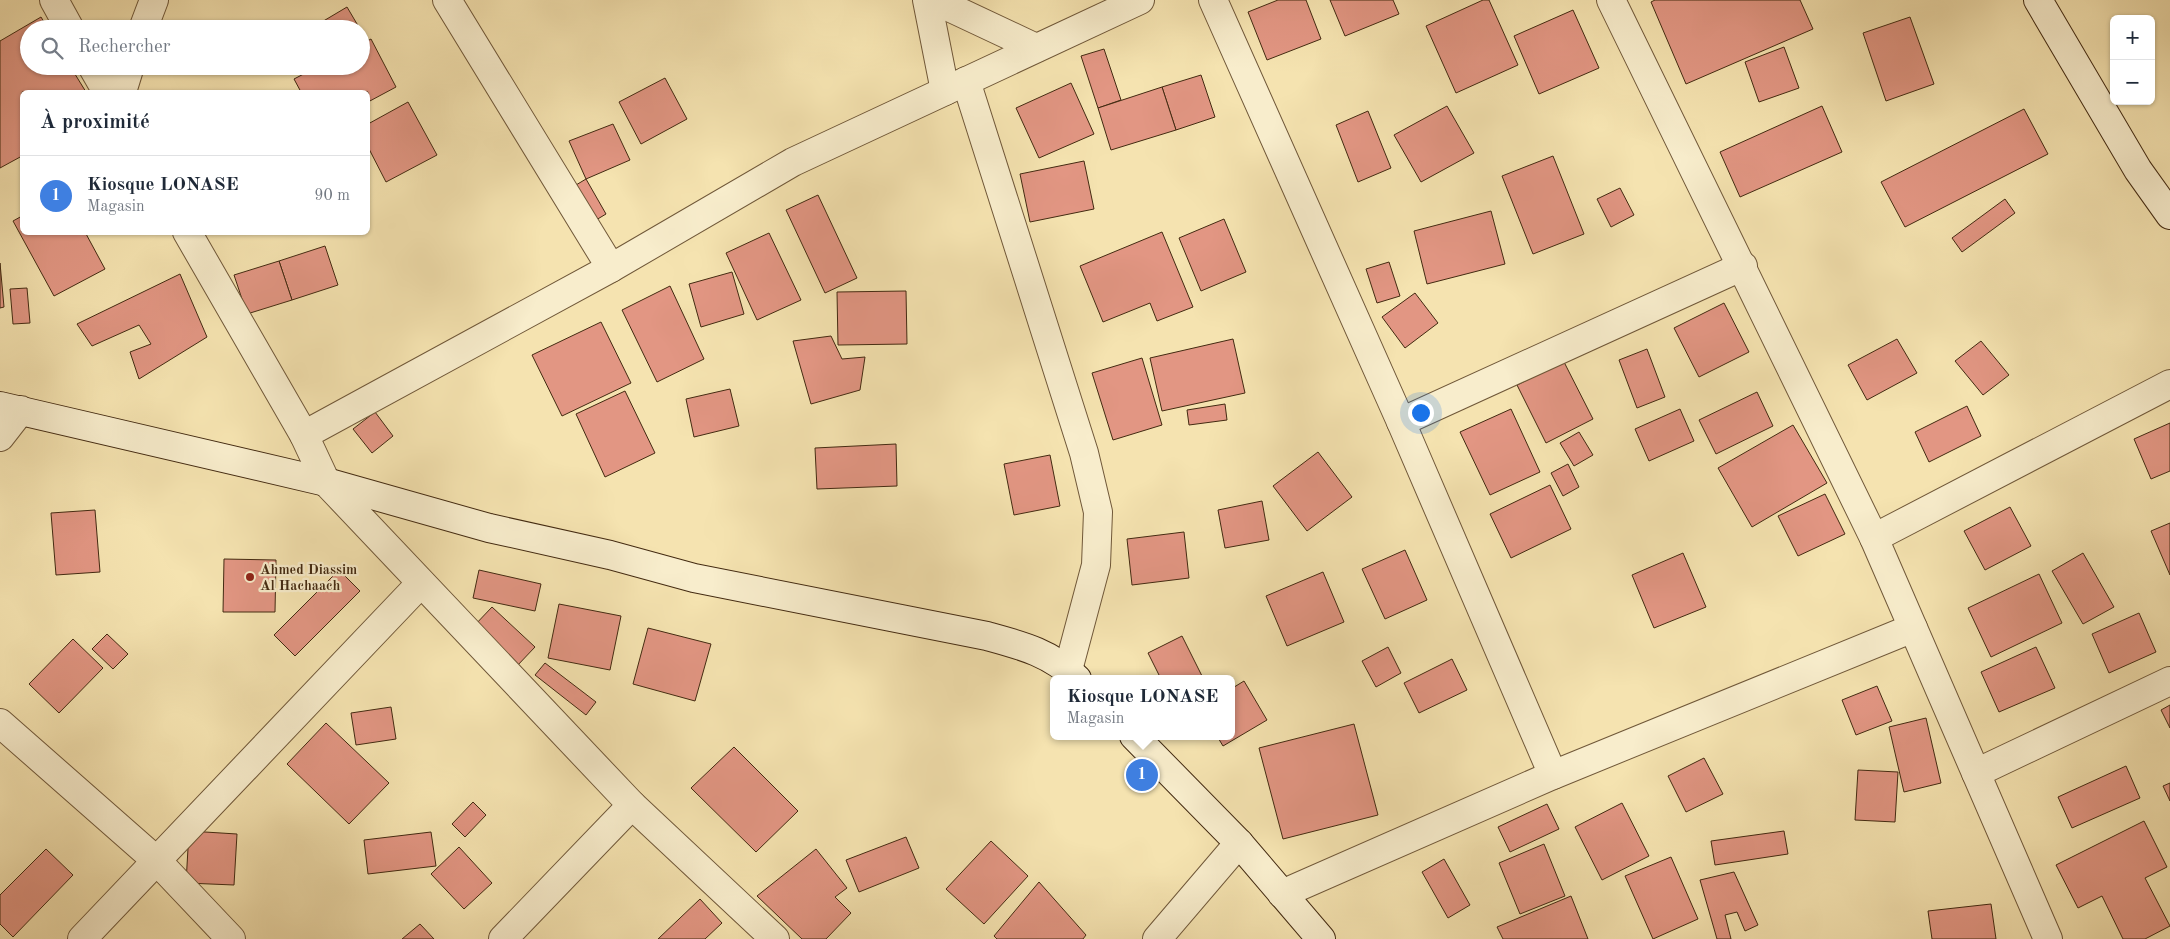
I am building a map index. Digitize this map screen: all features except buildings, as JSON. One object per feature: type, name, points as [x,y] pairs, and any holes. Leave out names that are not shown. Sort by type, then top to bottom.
[{"type":"street","points":[[54,0],[65,20]]},
{"type":"street","points":[[146,20],[154,0]]},
{"type":"street","points":[[447,0],[611,268]]},
{"type":"street","points":[[0,437],[10,408],[326,482],[489,528],[610,555],[694,578],[987,636],[1032,648],[1072,674],[1096,565],[1098,512],[1084,453],[927,0]]},
{"type":"street","points":[[934,0],[1036,48]]},
{"type":"street","points":[[304,435],[611,268],[793,162],[1140,0]]},
{"type":"street","points":[[1213,0],[1401,422],[1553,775]]},
{"type":"street","points":[[1611,0],[1743,266],[1874,538],[2048,939]]},
{"type":"street","points":[[2038,0],[2138,170],[2170,215]]},
{"type":"street","points":[[97,75],[106,90]]},
{"type":"street","points":[[123,90],[127,75]]},
{"type":"street","points":[[189,235],[304,435],[326,482],[632,805],[775,939]]},
{"type":"street","points":[[1401,422],[1743,266]]},
{"type":"street","points":[[1874,538],[2170,384]]},
{"type":"street","points":[[82,939],[158,862],[421,583]]},
{"type":"street","points":[[1282,894],[1553,775],[1913,628]]},
{"type":"street","points":[[1976,773],[2170,681]]},
{"type":"street","points":[[0,723],[158,862],[231,939]]},
{"type":"street","points":[[1138,740],[1239,843],[1321,939]]},
{"type":"street","points":[[503,939],[632,805]]},
{"type":"street","points":[[1157,939],[1239,843]]},
{"type":"place","name":"Ahmed Diassim Al Hachaach","points":[[250,577]]},
{"type":"place","name":"Kiosque LONASE","points":[[1142,775]]}]
